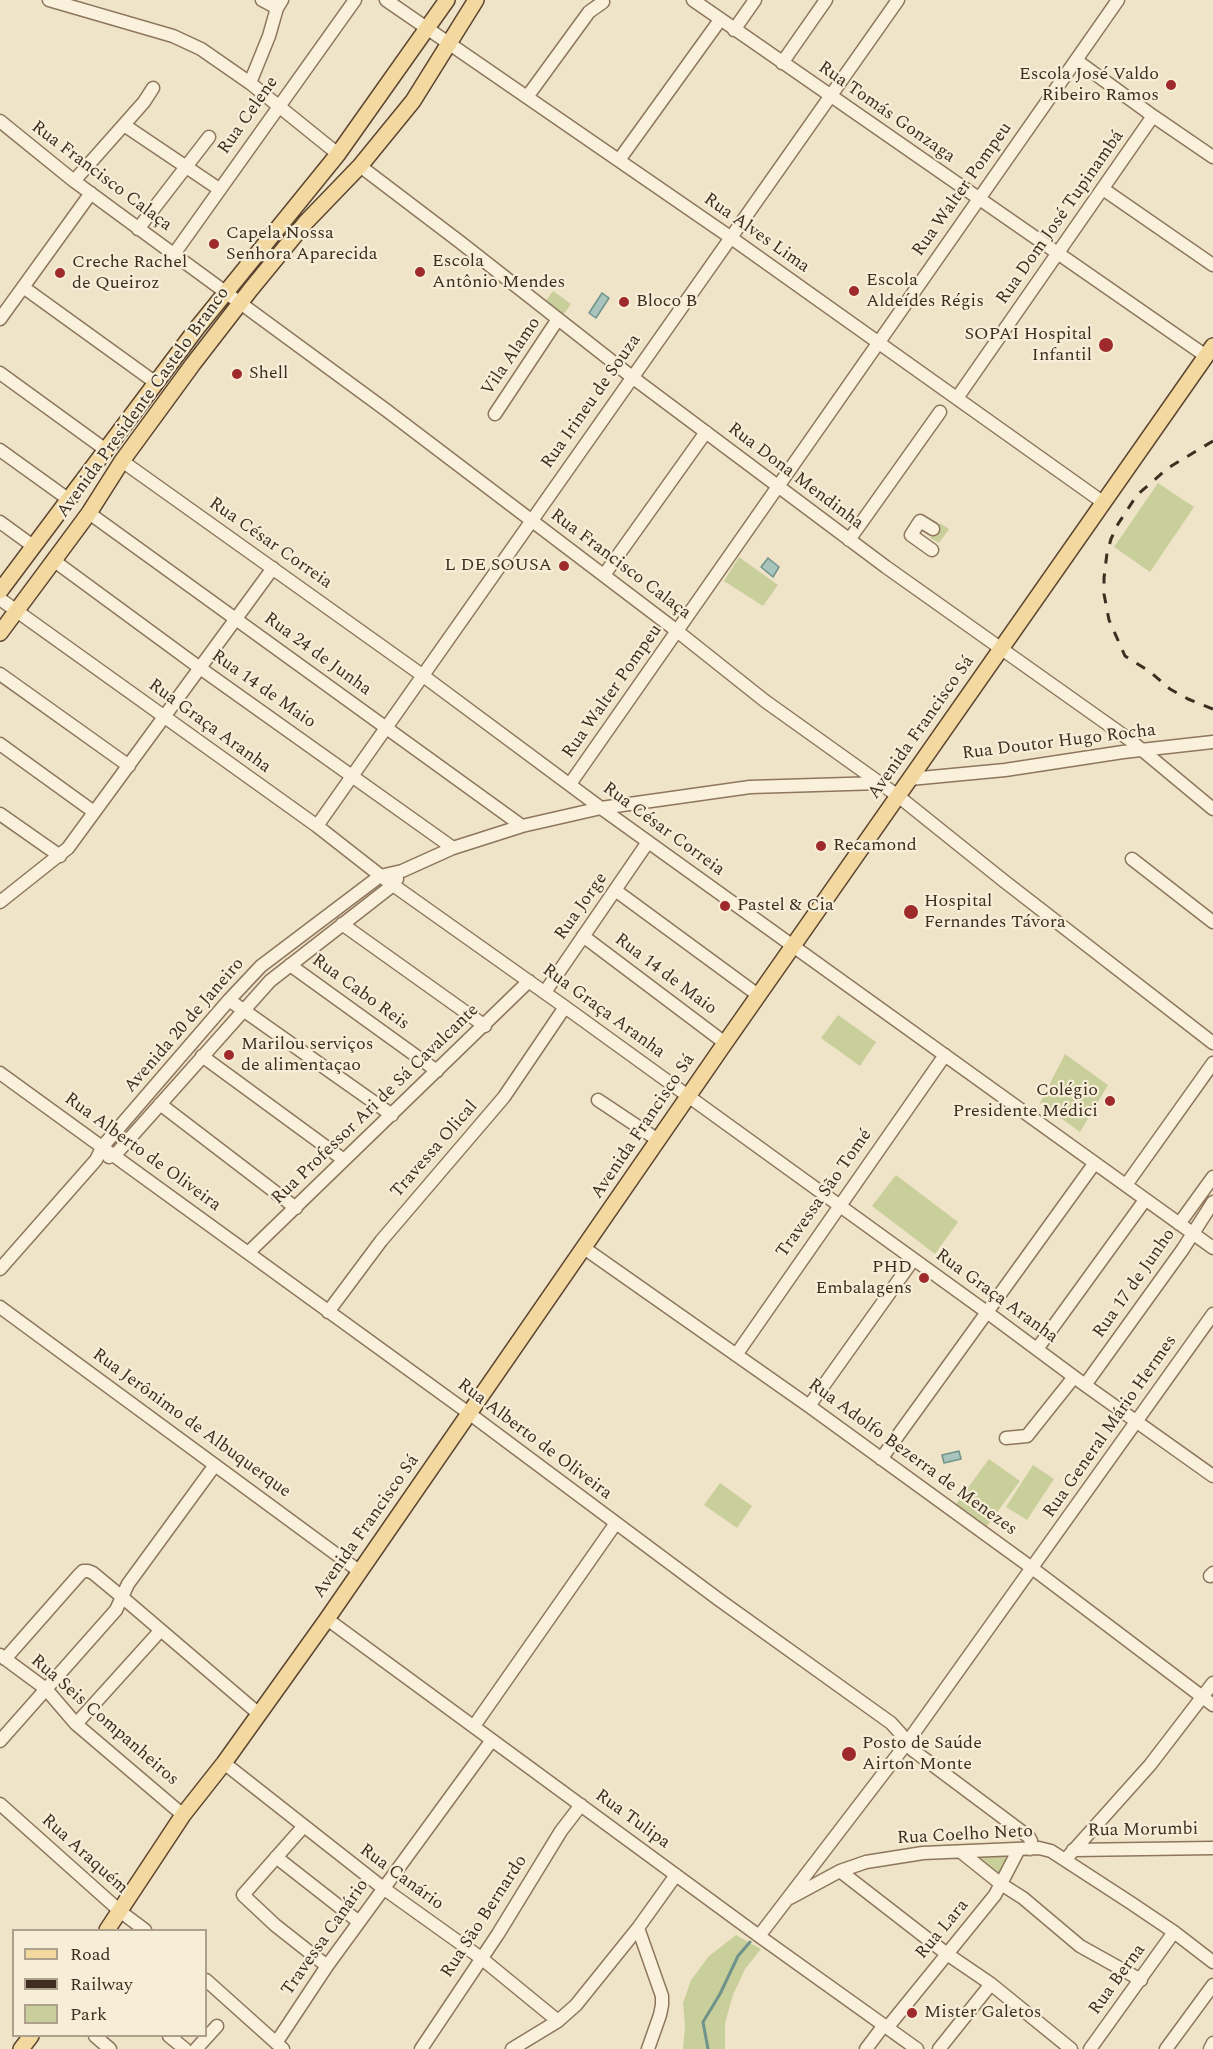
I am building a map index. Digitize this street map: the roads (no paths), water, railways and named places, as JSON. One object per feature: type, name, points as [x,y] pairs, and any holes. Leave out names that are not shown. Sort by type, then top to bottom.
[{"type":"main road","name":"Avenida Presidente Castelo Branco","points":[[0,591],[225,293],[338,154],[447,0]]},
{"type":"main road","name":"Avenida Presidente Castelo Branco","points":[[0,633],[89,513],[122,461],[240,304],[306,222],[360,166],[413,101],[476,0]]},
{"type":"main road","name":"Avenida Francisco Sá","points":[[108,1929],[183,1815],[224,1763],[327,1619],[758,995],[1210,351]]},
{"type":"main road","points":[[21,2049],[30,2037]]},
{"type":"street","points":[[49,0],[173,36],[201,49],[279,105],[338,154]]},
{"type":"street","points":[[93,13],[97,0]]},
{"type":"street","points":[[250,83],[280,4],[262,0]]},
{"type":"street","name":"Rua Celene","points":[[174,254],[355,0]]},
{"type":"street","name":"Rua Alves Lima","points":[[386,0],[426,30],[730,237],[1104,503]]},
{"type":"street","name":"Rua Tomás Gonzaga","points":[[693,0],[979,199],[1210,351]]},
{"type":"street","points":[[734,30],[755,0]]},
{"type":"street","points":[[782,63],[826,0]]},
{"type":"street","name":"Rua Irineu de Souza","points":[[317,826],[898,0]]},
{"type":"street","name":"Rua Walter Pompeu","points":[[570,784],[1118,0]]},
{"type":"street","points":[[527,97],[589,12],[603,2]]},
{"type":"street","points":[[619,160],[720,20]]},
{"type":"street","points":[[1076,60],[1213,157]]},
{"type":"street","points":[[74,181],[144,102],[153,88]]},
{"type":"street","name":"Rua Dom José Tupinambá","points":[[957,398],[1153,116]]},
{"type":"street","name":"Rua Francisco Calaça","points":[[0,122],[138,229],[386,410],[677,631],[765,701],[898,796],[1213,1043]]},
{"type":"street","points":[[124,125],[219,189]]},
{"type":"street","points":[[138,229],[209,137]]},
{"type":"street","name":"Rua Dona Mendinha","points":[[360,166],[612,358],[632,377],[849,540],[1130,740],[1213,809]]},
{"type":"street","points":[[1103,189],[1213,265]]},
{"type":"street","points":[[0,319],[91,193]]},
{"type":"street","points":[[23,287],[156,383]]},
{"type":"street","name":"Vila Alamo","points":[[495,414],[558,319]]},
{"type":"street","points":[[0,373],[106,450]]},
{"type":"street","points":[[849,540],[940,412]]},
{"type":"street","points":[[604,575],[706,432]]},
{"type":"street","points":[[0,450],[68,499]]},
{"type":"street","name":"Rua César Correia","points":[[122,461],[422,675],[601,808],[1213,1248]]},
{"type":"street","name":"Rua 24 de Junha","points":[[89,513],[522,826]]},
{"type":"street","points":[[932,550],[911,535],[920,521],[933,529]]},
{"type":"street","points":[[0,522],[33,546]]},
{"type":"street","name":"Rua 14 de Maio","points":[[53,560],[453,848]]},
{"type":"street","points":[[2,898],[68,848],[273,568]]},
{"type":"street","name":"Rua Graça Aranha","points":[[0,599],[317,826],[380,876],[689,1096],[1213,1476]]},
{"type":"street","points":[[0,674],[129,766]]},
{"type":"street","name":"Rua Doutor Hugo Rocha","points":[[910,779],[1005,770],[1213,742]]},
{"type":"street","points":[[0,744],[94,812]]},
{"type":"street","name":"Avenida 20 de Janeiro","points":[[0,1269],[96,1160],[103,1146],[261,966],[380,876],[402,871],[453,848],[522,826],[601,808],[750,787],[880,783]]},
{"type":"street","points":[[0,814],[60,856]]},
{"type":"street","name":"Rua Jorge","points":[[544,992],[648,842]]},
{"type":"street","points":[[1132,859],[1213,922]]},
{"type":"street","name":"Avenida 20 de Janeiro","points":[[115,1155],[270,981],[393,885],[402,871]]},
{"type":"street","points":[[615,890],[758,995]]},
{"type":"street","points":[[342,924],[485,1026]]},
{"type":"street","name":"Rua 14 de Maio","points":[[583,936],[725,1043]]},
{"type":"street","name":"Rua Cabo Reis","points":[[290,965],[437,1071]]},
{"type":"street","name":"Rua Professor Ari de Sá Cavalcante","points":[[248,1253],[529,981]]},
{"type":"street","points":[[229,1000],[392,1115]]},
{"type":"street","name":"Travessa Olical","points":[[328,1312],[381,1241],[504,1097],[565,1007]]},
{"type":"street","name":"Travessa São Tomé","points":[[736,1354],[945,1055]]},
{"type":"street","points":[[202,1056],[344,1160]]},
{"type":"street","points":[[1126,1185],[1213,1063]]},
{"type":"street","name":"Rua Alberto de Oliveira","points":[[0,1073],[891,1723],[902,1734],[906,1744],[1029,1837],[1031,1840],[1024,1849]]},
{"type":"street","points":[[598,1100],[658,1140]]},
{"type":"street","points":[[160,1104],[296,1208]]},
{"type":"street","points":[[96,1160],[115,1155]]},
{"type":"street","points":[[881,1459],[1094,1164]]},
{"type":"street","name":"Rua 17 de Junho","points":[[1179,1224],[1213,1177]]},
{"type":"street","points":[[1037,1349],[1145,1200]]},
{"type":"street","name":"Rua 17 de Junho","points":[[1085,1385],[1193,1234],[1213,1202]]},
{"type":"street","name":"Rua Adolfo Bezerra de Menezes","points":[[584,1248],[809,1406],[1032,1568],[1208,1701]]},
{"type":"street","points":[[809,1406],[913,1260]]},
{"type":"street","name":"Rua Jerônimo de Albuquerque","points":[[0,1307],[360,1571]]},
{"type":"street","name":"Rua General Mário Hermes","points":[[759,1936],[906,1744],[1213,1314]]},
{"type":"street","points":[[1006,1438],[1027,1436],[1074,1377]]},
{"type":"street","points":[[0,1741],[116,1610],[128,1584],[215,1465]]},
{"type":"street","points":[[474,1726],[616,1523]]},
{"type":"street","points":[[3,1657],[83,1571],[93,1573],[259,1714]]},
{"type":"street","name":"Rua Tulipa","points":[[327,1619],[917,2049]]},
{"type":"street","points":[[76,1724],[160,1631]]},
{"type":"street","name":"Rua Seis Companheiros","points":[[3,1657],[46,1689],[76,1724],[183,1815]]},
{"type":"street","points":[[1213,1683],[1208,1701],[1065,1860],[1174,1932],[1213,1962]]},
{"type":"street","name":"Travessa Canário","points":[[280,2046],[327,1965],[492,1740]]},
{"type":"street","name":"Rua Canário","points":[[224,1763],[383,1888],[481,1958],[558,2021]]},
{"type":"street","name":"Rua Araquém","points":[[0,1804],[144,1929]]},
{"type":"street","name":"Rua São Bernardo","points":[[421,2049],[561,1831],[581,1805]]},
{"type":"street","points":[[303,1827],[243,1895],[275,1925],[327,1965]]},
{"type":"street","name":"Rua Morumbi","points":[[1073,1850],[1213,1848]]},
{"type":"street","name":"Rua Coelho Neto","points":[[786,1900],[840,1871],[866,1862],[923,1853],[1024,1849],[1051,1851],[1065,1860]]},
{"type":"street","name":"Rua Lara","points":[[866,2049],[995,1895],[1024,1849]]},
{"type":"street","points":[[961,1852],[1001,1884],[1023,1898],[1080,1946],[1141,1980]]},
{"type":"street","points":[[276,1857],[359,1922]]},
{"type":"street","points":[[840,1871],[991,1984],[1071,2049]]},
{"type":"street","points":[[512,2049],[528,2044],[576,2005],[638,1928],[676,1875]]},
{"type":"street","points":[[638,1928],[658,1981],[662,2005],[648,2049]]},
{"type":"street","name":"Rua Berna","points":[[1090,2049],[1174,1932]]},
{"type":"street","points":[[207,1981],[280,2046]]},
{"type":"street","points":[[939,2049],[991,1984]]},
{"type":"street","points":[[1166,2049],[1213,1985]]},
{"type":"street","points":[[196,2049],[217,2026]]},
{"type":"street","points":[[96,2037],[110,2049]]},
{"type":"street","points":[[170,2037],[185,2049]]},
{"type":"street","points":[[1210,2049],[1213,2043]]},
{"type":"water","points":[[602,293],[609,298],[596,318],[589,313]]},
{"type":"water","points":[[768,558],[779,567],[773,577],[761,567]]},
{"type":"water","points":[[959,1451],[961,1459],[944,1463],[942,1455]]},
{"type":"waterway","points":[[708,2049],[703,2022],[720,1994],[738,1956],[750,1942]]},
{"type":"railway","points":[[1213,441],[1168,468],[1137,495],[1111,539],[1104,578],[1104,594],[1109,620],[1125,656],[1149,671],[1170,689],[1213,709]]},
{"type":"place","name":"Escola José Valdo Ribeiro Ramos","points":[[1171,85]]},
{"type":"place","name":"Capela Nossa Senhora Aparecida","points":[[214,244]]},
{"type":"place","name":"Escola Antônio Mendes","points":[[420,272]]},
{"type":"place","name":"Creche Rachel de Queiroz","points":[[60,273]]},
{"type":"place","name":"Escola Aldeídes Régis","points":[[854,291]]},
{"type":"place","name":"Bloco B","points":[[624,302]]},
{"type":"place","name":"SOPAI Hospital Infantil","points":[[1106,345]]},
{"type":"place","name":"Shell","points":[[237,374]]},
{"type":"place","name":"L DE SOUSA","points":[[564,566]]},
{"type":"place","name":"Recamond","points":[[821,846]]},
{"type":"place","name":"Pastel & Cia","points":[[725,906]]},
{"type":"place","name":"Hospital Fernandes Távora","points":[[911,912]]},
{"type":"place","name":"Marilou serviços de alimentaçao","points":[[229,1055]]},
{"type":"place","name":"Colégio Presidente Médici","points":[[1110,1101]]},
{"type":"place","name":"PHD Embalagens","points":[[924,1278]]},
{"type":"place","name":"Posto de Saúde Airton Monte","points":[[849,1754]]},
{"type":"place","name":"Mister Galetos","points":[[912,2013]]}]
